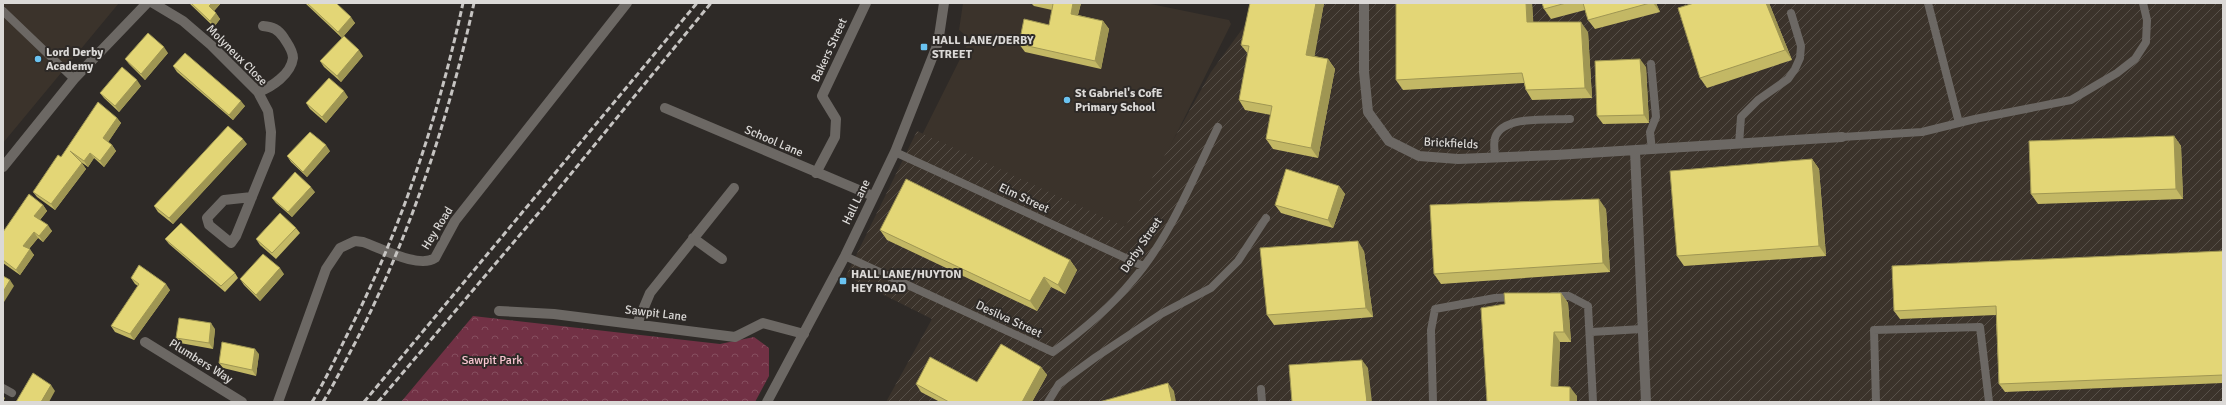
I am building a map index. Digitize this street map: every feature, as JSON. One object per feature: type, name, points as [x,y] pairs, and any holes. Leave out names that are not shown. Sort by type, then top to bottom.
[{"type":"street","points":[[3,167],[74,79],[146,3]]},
{"type":"street","name":"Molyneux Close","points":[[153,3],[183,21],[211,46],[258,92],[268,111],[271,132],[270,152],[252,197],[236,236],[231,243],[226,241],[209,225],[207,218],[224,200],[252,197]]},
{"type":"street","name":"Hey Road","points":[[278,402],[326,269],[340,248],[355,241],[417,261],[430,261],[435,258],[455,221],[627,3]]},
{"type":"street","name":"Bakers Street","points":[[816,173],[835,138],[836,119],[822,96],[866,3]]},
{"type":"street","name":"Hall Lane","points":[[767,402],[845,256],[895,152],[938,43],[944,3]]},
{"type":"street","name":"Brickfields","points":[[1364,3],[1364,72],[1368,112],[1389,140],[1419,156],[1458,159],[1635,151],[1842,137]]},
{"type":"street","points":[[258,92],[270,88],[289,69],[293,57],[290,47],[281,34],[273,27],[263,26]]},
{"type":"street","name":"School Lane","points":[[665,108],[873,196]]},
{"type":"street","points":[[1635,151],[1646,402]]},
{"type":"street","points":[[638,324],[650,293],[734,188]]},
{"type":"street","points":[[693,238],[722,259]]},
{"type":"street","name":"Sawpit Lane","points":[[499,310],[554,314],[736,337],[763,323],[804,334]]},
{"type":"street","name":"Plumbers Way","points":[[145,342],[242,402]]},
{"type":"lane","points":[[1928,3],[1959,123]]},
{"type":"lane","points":[[1842,137],[1922,132],[2071,100],[2117,73],[2135,59],[2146,42],[2147,20],[2143,3]]},
{"type":"lane","points":[[3,10],[74,79]]},
{"type":"lane","points":[[1739,144],[1741,117],[1758,100],[1788,79],[1800,58],[1801,46],[1790,13]]},
{"type":"lane","points":[[1651,64],[1656,118],[1650,132],[1652,150]]},
{"type":"lane","points":[[1495,157],[1495,137],[1499,130],[1507,124],[1517,122],[1570,119]]},
{"type":"lane","name":"Derby Street","points":[[1053,352],[1095,321],[1133,280],[1168,228],[1218,127]]},
{"type":"lane","name":"Elm Street","points":[[895,152],[1143,266]]},
{"type":"lane","points":[[1048,402],[1059,384],[1096,357],[1161,314],[1211,288],[1238,261],[1266,218]]},
{"type":"lane","name":"Desilva Street","points":[[845,256],[1053,352]]},
{"type":"lane","points":[[1547,296],[1569,296],[1588,306],[1591,332],[1593,402]]},
{"type":"lane","points":[[1433,402],[1431,330],[1435,309],[1495,298],[1524,297]]},
{"type":"lane","points":[[1876,402],[1874,330],[1980,327],[1990,402]]},
{"type":"lane","points":[[1591,332],[1642,329]]},
{"type":"lane","points":[[3,388],[12,393]]},
{"type":"lane","points":[[1261,388],[1262,402]]},
{"type":"shaded area","name":"Lord Derby Academy","points":[[3,3],[119,3],[3,143]]},
{"type":"shaded area","name":"St Gabriel's CofE Primary School","points":[[963,3],[1146,3],[1229,20],[1231,24],[1157,173],[1137,234],[919,141],[970,39],[959,30]]},
{"type":"shaded area","points":[[1252,3],[2223,3],[2223,402],[886,402],[932,319],[846,276],[917,131],[1125,227],[1211,72],[1248,21]]},
{"type":"green space","name":"Sawpit Park","points":[[473,316],[720,344],[754,337],[769,348],[769,376],[755,402],[401,402]]},
{"type":"building","points":[[191,3],[212,3],[209,6],[216,13],[210,21]]},
{"type":"building","points":[[307,3],[336,3],[351,17],[338,32]]},
{"type":"building","points":[[1050,3],[1073,3],[1071,14],[1103,21],[1095,61],[1019,44],[1024,19],[1049,25],[1053,4]]},
{"type":"building","points":[[1250,3],[1316,3],[1306,55],[1328,59],[1311,148],[1266,139],[1272,106],[1239,100],[1249,46],[1241,45]]},
{"type":"building","points":[[1396,3],[1526,3],[1527,22],[1581,22],[1585,88],[1526,90],[1522,73],[1396,80]]},
{"type":"building","points":[[1542,3],[1566,3],[1544,9]]},
{"type":"building","points":[[1583,3],[1650,3],[1588,20]]},
{"type":"building","points":[[1694,3],[1766,3],[1785,50],[1700,78],[1678,8]]},
{"type":"building","points":[[148,33],[164,47],[141,74],[125,59]]},
{"type":"building","points":[[344,36],[359,50],[337,76],[320,61]]},
{"type":"building","points":[[185,53],[241,101],[229,115],[173,66]]},
{"type":"building","points":[[1640,59],[1644,115],[1597,116],[1595,61]]},
{"type":"building","points":[[122,67],[137,80],[115,106],[100,93]]},
{"type":"building","points":[[329,78],[344,91],[322,117],[306,103]]},
{"type":"building","points":[[98,102],[117,118],[103,138],[112,145],[100,161],[90,153],[84,161],[70,151],[82,163],[51,204],[33,192],[58,155],[61,157]]},
{"type":"building","points":[[228,126],[243,139],[169,218],[154,206]]},
{"type":"building","points":[[310,132],[326,145],[303,172],[287,156]]},
{"type":"building","points":[[2174,136],[2176,189],[2031,194],[2029,141]]},
{"type":"building","points":[[1812,159],[1819,246],[1677,256],[1670,171]]},
{"type":"building","points":[[1286,169],[1339,186],[1328,220],[1275,205]]},
{"type":"building","points":[[295,172],[311,187],[288,212],[272,198]]},
{"type":"building","points":[[906,179],[1070,260],[1058,285],[1044,277],[1030,301],[880,230]]},
{"type":"building","points":[[29,194],[43,205],[34,216],[48,225],[39,236],[34,232],[23,246],[30,249],[16,270],[3,260],[3,232]]},
{"type":"building","points":[[1599,199],[1603,263],[1434,274],[1430,205]]},
{"type":"building","points":[[280,213],[296,228],[272,253],[256,239]]},
{"type":"building","points":[[181,223],[235,273],[221,286],[165,239]]},
{"type":"building","points":[[1358,241],[1366,308],[1267,315],[1260,248]]},
{"type":"building","points":[[2223,251],[2223,375],[1999,384],[1996,306],[1894,311],[1892,266]]},
{"type":"building","points":[[263,254],[280,268],[256,295],[240,279]]},
{"type":"building","points":[[139,265],[166,284],[130,334],[111,326],[139,284],[131,278]]},
{"type":"building","points":[[3,276],[10,280],[3,292]]},
{"type":"building","points":[[1504,293],[1561,293],[1564,332],[1554,332],[1551,386],[1570,387],[1570,402],[1487,402],[1481,308],[1505,304]]},
{"type":"building","points":[[179,318],[211,323],[209,343],[176,338]]},
{"type":"building","points":[[222,342],[255,349],[252,370],[219,363]]},
{"type":"building","points":[[1001,344],[1041,367],[1022,402],[949,402],[916,384],[930,357],[977,382]]},
{"type":"building","points":[[1362,360],[1367,402],[1292,402],[1289,365]]},
{"type":"building","points":[[33,373],[51,385],[41,402],[16,402]]},
{"type":"building","points":[[1168,383],[1172,402],[1099,402]]},
{"type":"railway","points":[[312,402],[330,369],[366,295],[401,214],[430,131],[463,3]]},
{"type":"railway","points":[[323,402],[375,303],[410,220],[452,91],[474,3]]},
{"type":"railway","points":[[364,402],[697,3]]},
{"type":"railway","points":[[378,402],[547,203],[711,3]]},
{"type":"place","name":"HALL LANE/DERBY STREET","points":[[924,47]]},
{"type":"place","name":"Lord Derby Academy","points":[[38,59]]},
{"type":"place","name":"St Gabriel's CofE Primary School","points":[[1067,100]]},
{"type":"place","name":"HALL LANE/HUYTON HEY ROAD","points":[[843,281]]}]
